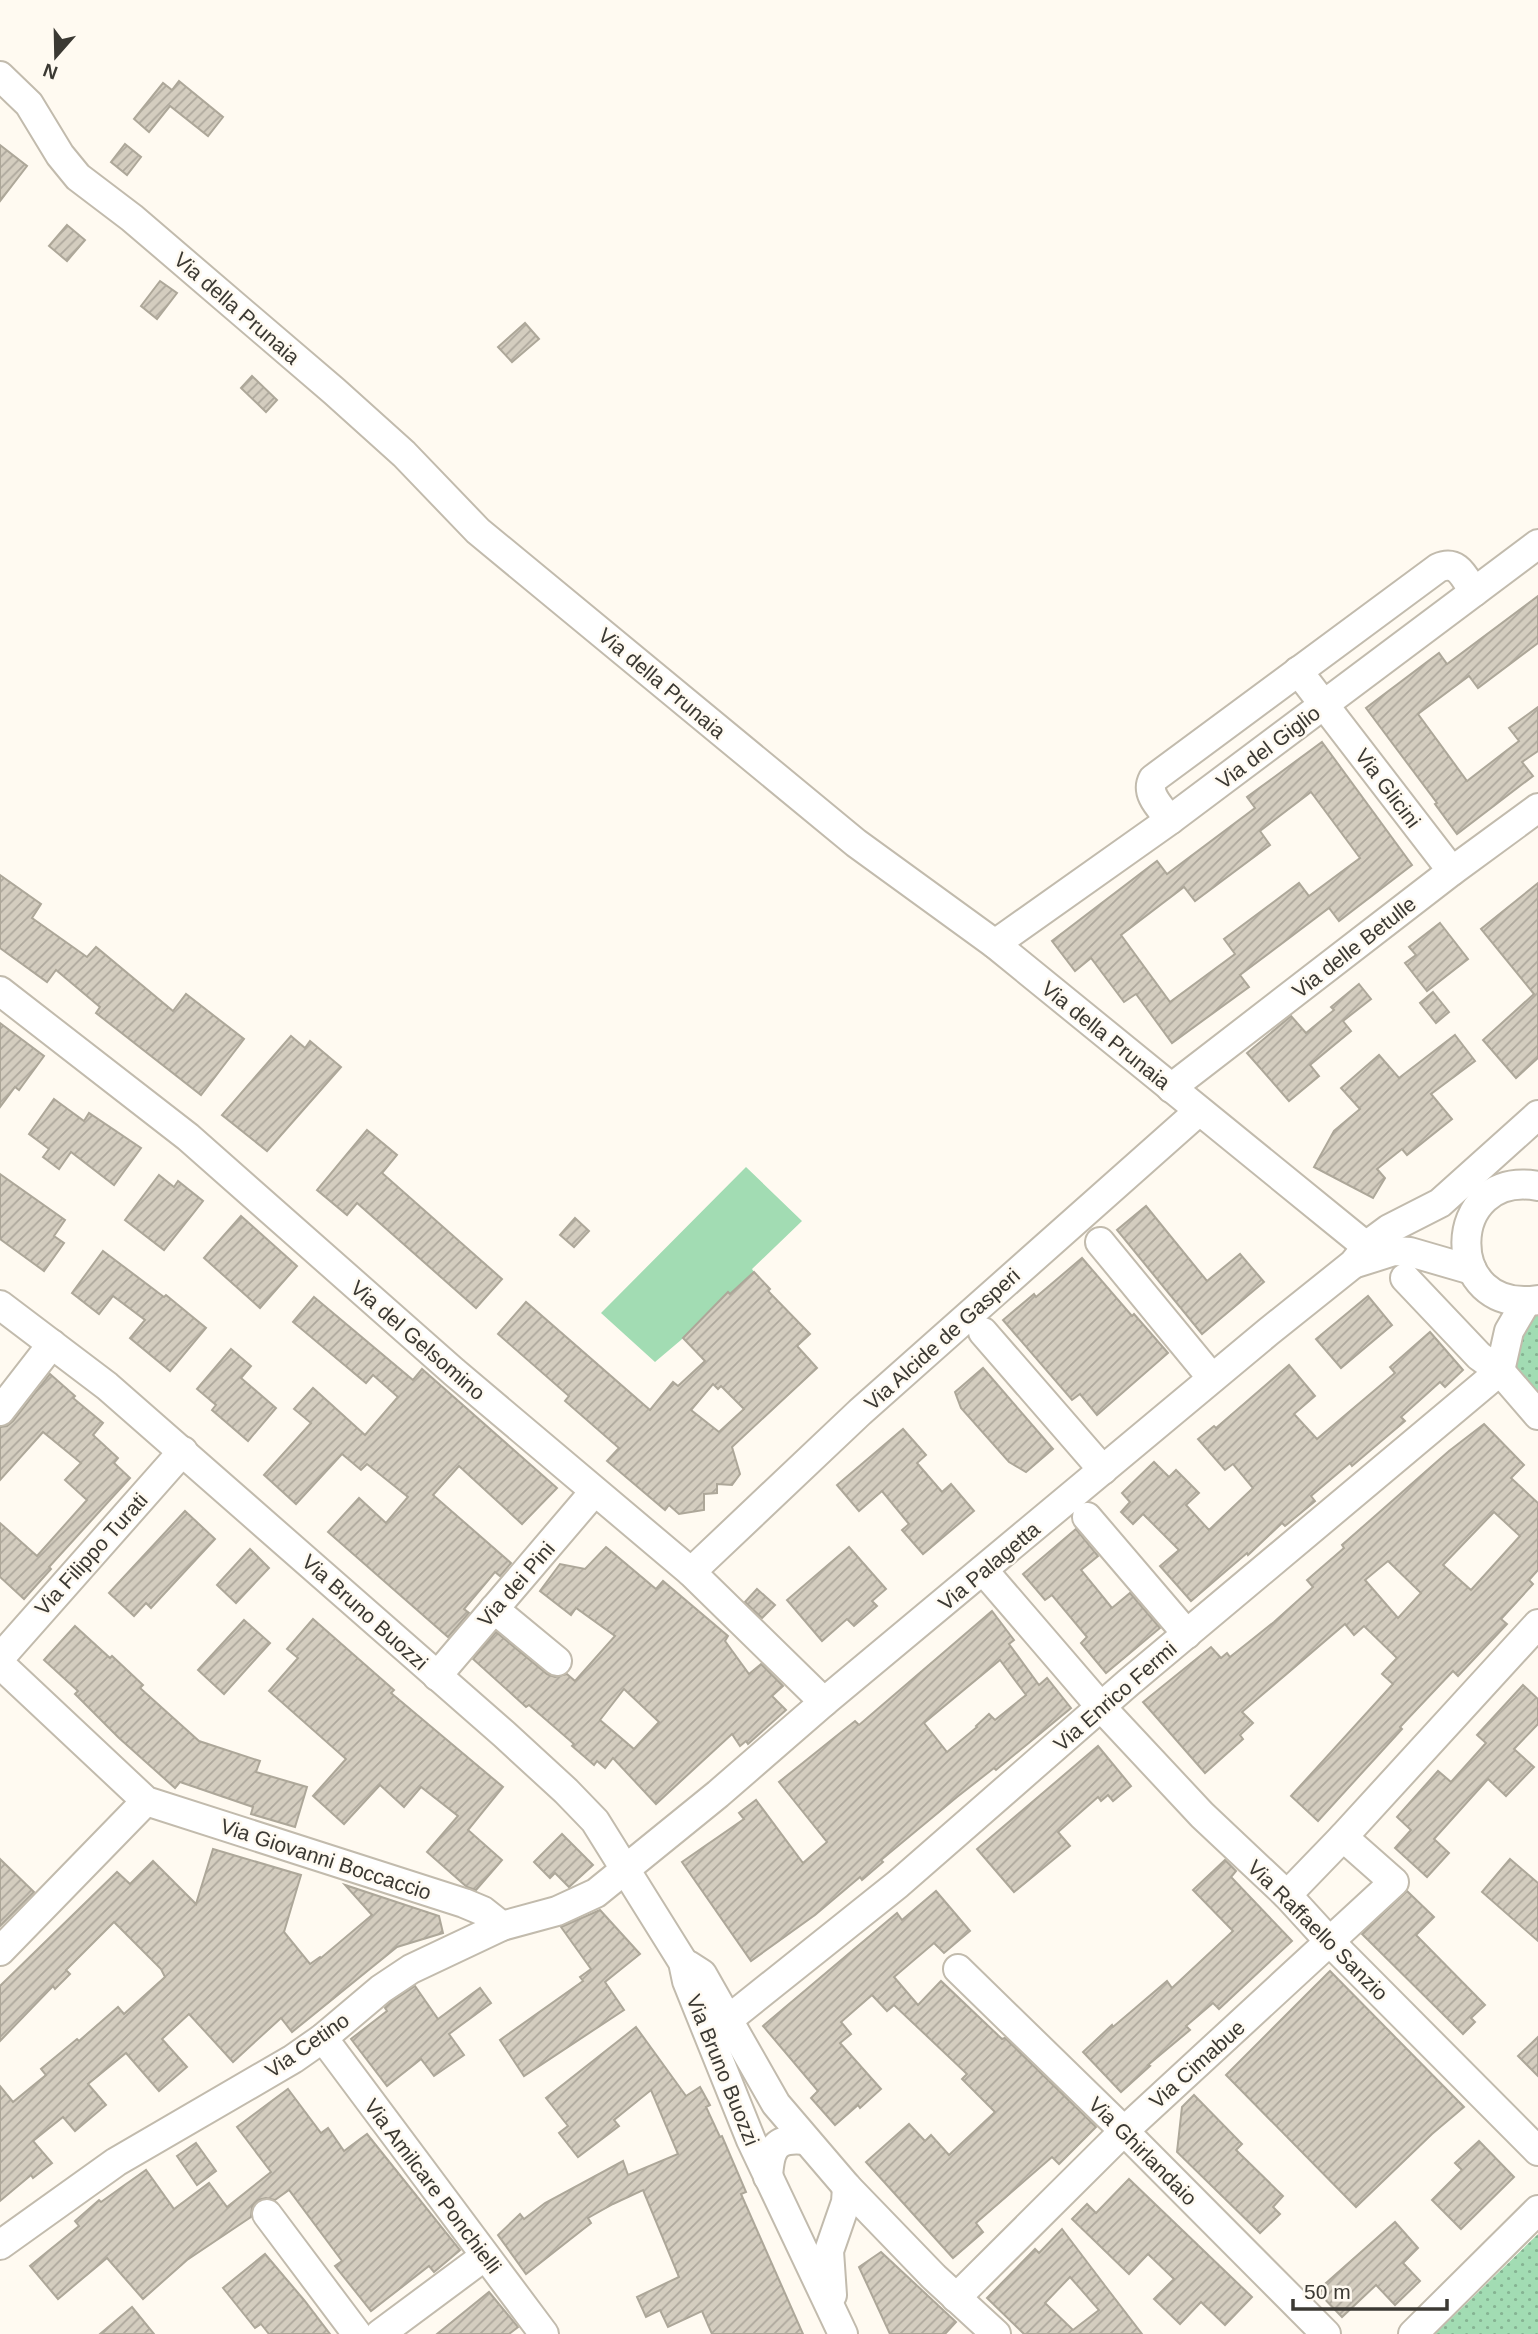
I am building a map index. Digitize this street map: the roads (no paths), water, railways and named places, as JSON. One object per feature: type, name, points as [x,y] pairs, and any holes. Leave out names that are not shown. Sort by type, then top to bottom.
[{"type":"street","name":"Via della Prunaia","points":[[0,76],[29,104],[60,155],[78,177],[132,218],[334,391],[404,454],[478,531],[856,844],[995,944],[1365,1250]]},
{"type":"street","name":"Via del Giglio","points":[[995,944],[1170,820],[1538,544]]},
{"type":"street","points":[[1170,820],[1152,796],[1150,785],[1153,779],[1438,568],[1452,565],[1474,592]]},
{"type":"street","name":"Via Glicini","points":[[1298,671],[1452,871]]},
{"type":"street","name":"Via delle Betulle","points":[[1171,1087],[1538,808]]},
{"type":"street","name":"Via del Gelsomino","points":[[0,991],[188,1137],[454,1372],[691,1572],[824,1702]]},
{"type":"street","name":"Via Alcide de Gasperi","points":[[691,1572],[860,1412],[1199,1111]]},
{"type":"street","name":"Via Palagetta","points":[[626,1870],[1389,1229],[1440,1203],[1534,1119]]},
{"type":"street","name":"Via Palagetta","points":[[1365,1250],[1430,1229],[1474,1211],[1498,1190],[1534,1119]]},
{"type":"street","points":[[1498,1190],[1526,1184],[1538,1186]]},
{"type":"street","points":[[1472,1270],[1467,1260],[1465,1241],[1466,1229],[1474,1211]]},
{"type":"street","points":[[1100,1242],[1212,1378]]},
{"type":"street","name":"Via Palagetta","points":[[1365,1250],[1410,1252],[1472,1270],[1491,1292],[1513,1301],[1532,1301]]},
{"type":"street","points":[[1405,1278],[1479,1356],[1500,1371],[1538,1415]]},
{"type":"street","points":[[1500,1371],[1509,1331],[1532,1301]]},
{"type":"street","name":"Via Bruno Buozzi","points":[[0,1305],[107,1386],[183,1451],[437,1676],[595,1821],[683,1962],[692,1993],[751,2140],[839,2325]]},
{"type":"street","points":[[983,1332],[1103,1470]]},
{"type":"street","points":[[0,1411],[52,1344]]},
{"type":"street","name":"Via Enrico Fermi","points":[[729,2019],[898,1884],[1101,1707],[1500,1371]]},
{"type":"street","name":"Via Filippo Turati","points":[[0,1658],[183,1451]]},
{"type":"street","name":"Via dei Pini","points":[[437,1676],[594,1492]]},
{"type":"street","points":[[1087,1517],[1187,1634]]},
{"type":"street","name":"Via Raffaello Sanzio","points":[[983,1570],[1101,1707],[1202,1815],[1287,1895],[1330,1942],[1538,2151]]},
{"type":"street","points":[[494,1609],[557,1661]]},
{"type":"street","points":[[1287,1895],[1538,1624]]},
{"type":"street","name":"Via Giovanni Boccaccio","points":[[0,1664],[146,1801],[464,1903],[483,1911],[502,1926]]},
{"type":"street","points":[[0,1951],[146,1801]]},
{"type":"street","name":"Via Cimabue","points":[[956,2298],[1124,2131],[1394,1882],[1343,1837]]},
{"type":"street","name":"Via Cetino","points":[[0,2245],[116,2162],[237,2092],[323,2038],[381,1989],[411,1969],[502,1926],[579,1902],[596,1893],[626,1870]]},
{"type":"street","name":"Via Bruno Buozzi","points":[[683,1962],[702,1974],[774,2101],[847,2187],[846,2202],[829,2251],[839,2325]]},
{"type":"street","name":"Via Ghirlandaio","points":[[958,1969],[1326,2334]]},
{"type":"street","name":"Via Amilcare Ponchielli","points":[[323,2038],[544,2334]]},
{"type":"street","name":"Via Bruno Buozzi","points":[[768,2177],[775,2146],[785,2141],[806,2140]]},
{"type":"street","points":[[847,2187],[956,2298],[996,2334]]},
{"type":"street","points":[[1413,2334],[1538,2210]]},
{"type":"street","points":[[267,2214],[357,2334]]},
{"type":"street","points":[[788,2220],[797,2226],[813,2230],[821,2230],[839,2220]]},
{"type":"street","points":[[380,2334],[485,2256]]}]
